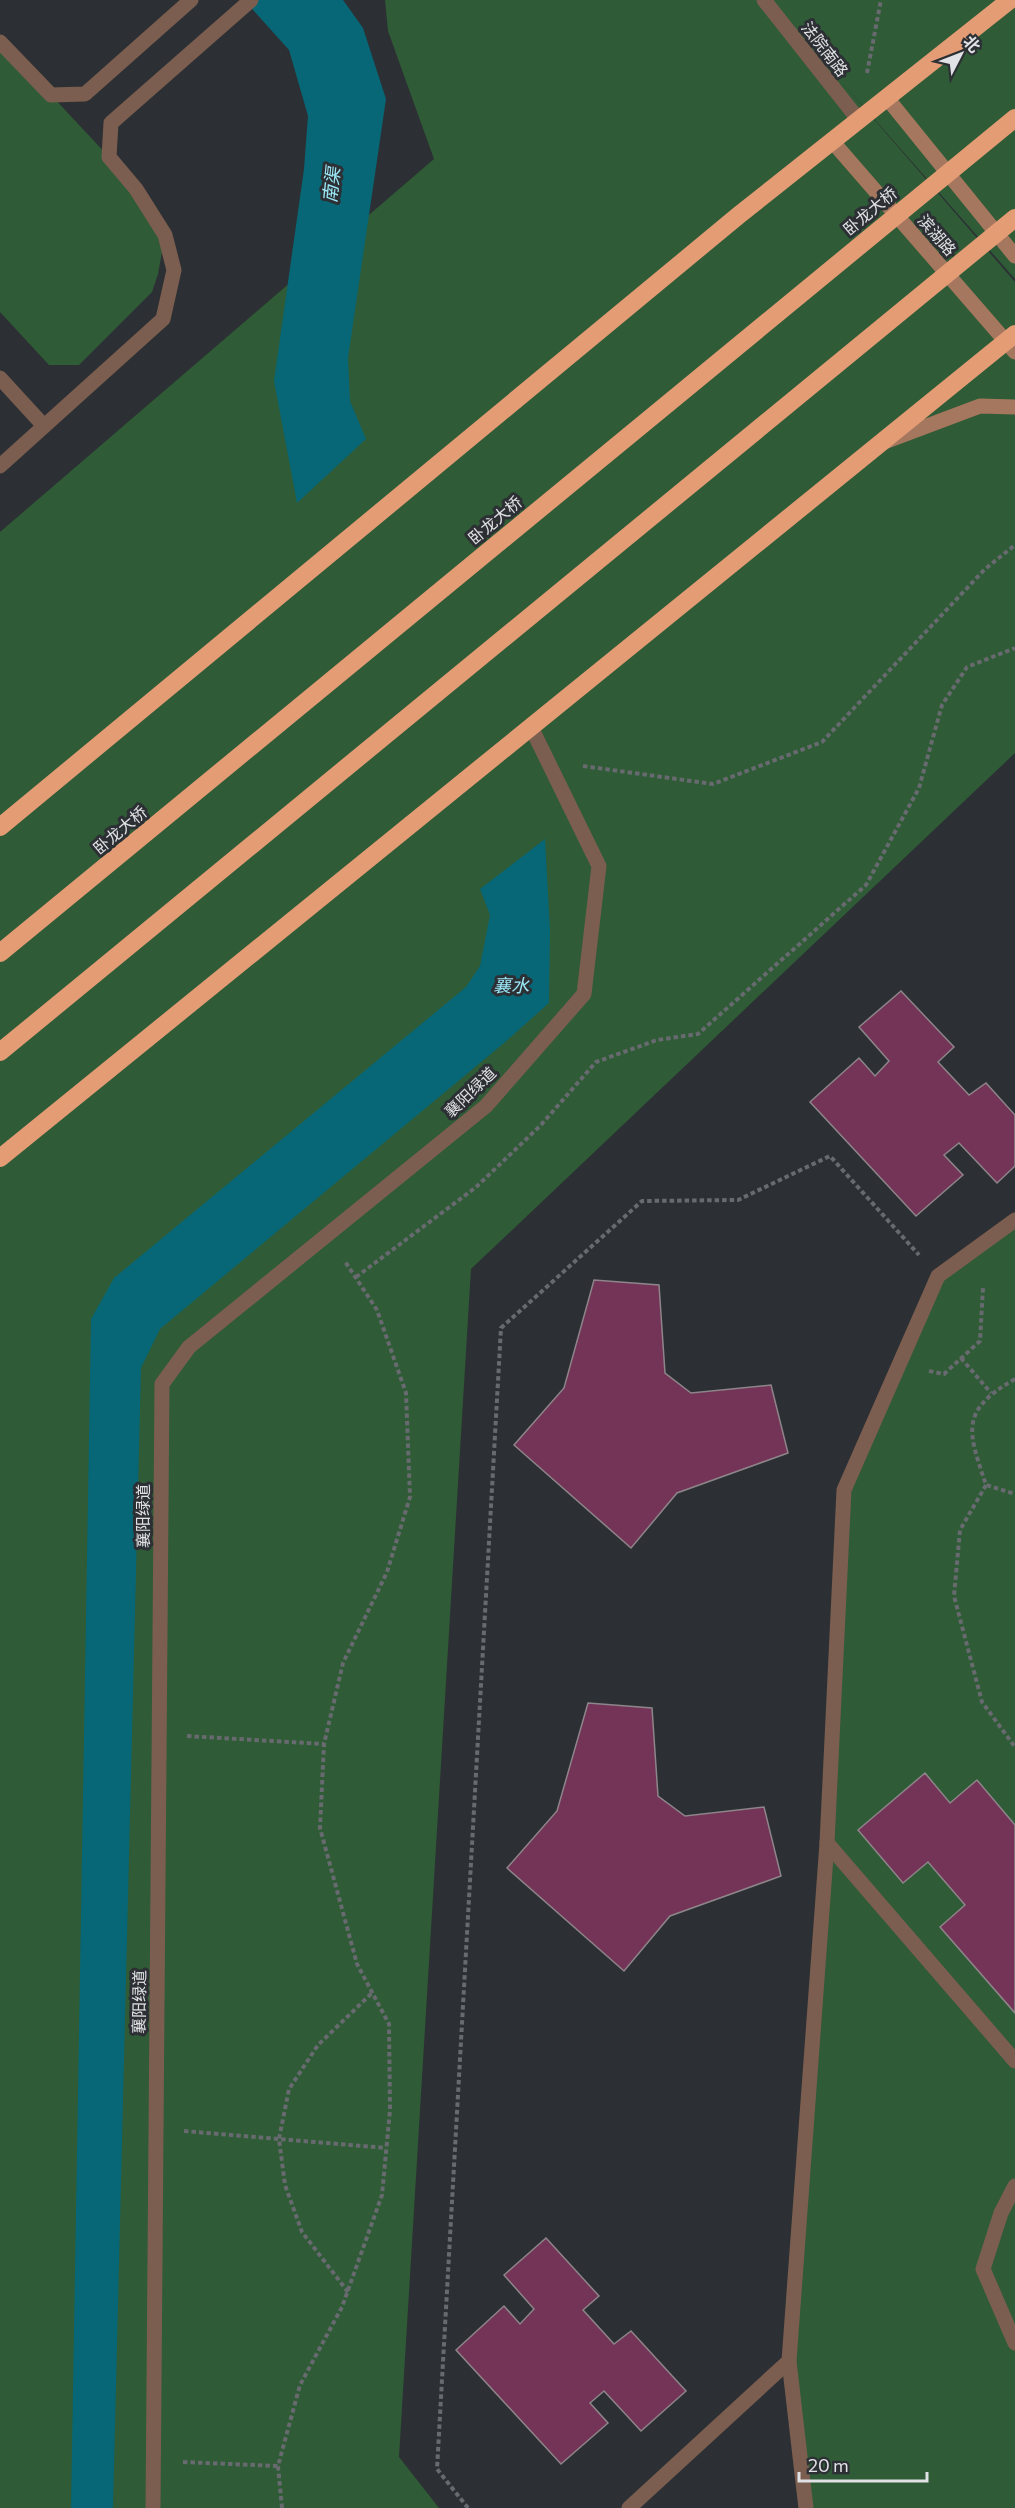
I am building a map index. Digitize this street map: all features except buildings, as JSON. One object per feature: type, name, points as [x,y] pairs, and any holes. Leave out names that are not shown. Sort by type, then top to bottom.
[{"type":"highway","points":[[0,827],[739,215],[1010,0]]},
{"type":"highway","name":"卧龙大桥","points":[[0,954],[1015,118]]},
{"type":"highway","points":[[0,1052],[1015,218]]},
{"type":"highway","points":[[0,1158],[884,442],[1012,342]]},
{"type":"street","points":[[0,42],[51,95],[85,94],[191,0]]},
{"type":"street","points":[[0,465],[163,319],[174,270],[165,235],[136,189],[109,157],[111,123],[251,0]]},
{"type":"street","name":"法院南路","points":[[764,0],[858,119]]},
{"type":"street","points":[[887,98],[1015,256]]},
{"type":"street","name":"滨湖路","points":[[832,141],[1012,342]]},
{"type":"street","points":[[0,378],[44,426]]},
{"type":"street","points":[[884,442],[980,406],[1015,407]]},
{"type":"street","name":"襄阳绿道","points":[[153,2508],[162,1384],[189,1347],[486,1106],[584,994],[599,866],[531,727]]},
{"type":"street","points":[[806,2508],[789,2361],[827,1843],[844,1490],[938,1276],[1015,1220]]},
{"type":"street","points":[[827,1843],[1015,2061]]},
{"type":"street","points":[[1015,2186],[1001,2213],[983,2269],[1015,2343]]},
{"type":"street","points":[[629,2508],[789,2361]]},
{"type":"path","points":[[858,119],[881,0]]},
{"type":"path","points":[[547,759],[713,784],[822,742],[985,569],[1015,545]]},
{"type":"path","points":[[356,1277],[475,1188],[540,1126],[596,1062],[657,1040],[698,1034],[866,885],[920,788],[942,705],[967,667],[1015,648]]},
{"type":"path","points":[[468,2508],[437,2469],[501,1328],[642,1201],[738,1200],[830,1156],[938,1276]]},
{"type":"path","points":[[282,2508],[278,2466],[300,2385],[342,2307],[382,2195],[390,2110],[389,2024],[357,1964],[320,1828],[324,1744],[343,1663],[387,1572],[410,1497],[406,1393],[376,1310],[328,1234]]},
{"type":"path","points":[[899,1365],[944,1374],[980,1341],[983,1288]]},
{"type":"path","points":[[961,1358],[991,1393]]},
{"type":"path","points":[[1015,1379],[991,1393],[974,1413],[971,1442],[986,1485],[960,1530],[954,1596],[982,1702],[1015,1747]]},
{"type":"path","points":[[986,1485],[1015,1494]]},
{"type":"path","points":[[160,1734],[324,1744]]},
{"type":"path","points":[[348,2292],[302,2232],[285,2185],[279,2139],[289,2089],[318,2045],[373,1992]]},
{"type":"path","points":[[156,2129],[386,2148]]},
{"type":"path","points":[[154,2461],[278,2466]]},
{"type":"green space","points":[[385,0],[1015,0],[1015,279],[840,80],[1015,282],[1015,753],[471,1269],[399,2457],[439,2508],[0,2508],[0,532],[434,159],[388,31]]},
{"type":"green space","points":[[0,49],[51,95],[109,157],[165,235],[158,274],[152,292],[79,365],[49,365],[0,312]]},
{"type":"green space","points":[[1015,1222],[1015,2508],[806,2508],[789,2361],[844,1490],[938,1276]]},
{"type":"water","name":"南渠","points":[[244,0],[343,0],[363,28],[386,99],[348,358],[350,401],[366,439],[297,503],[274,381],[304,169],[308,116],[289,50]]},
{"type":"water","name":"襄水","points":[[545,839],[550,930],[549,1003],[160,1329],[141,1368],[113,2508],[71,2508],[91,1319],[114,1278],[466,987],[480,966],[490,915],[480,889]]}]
